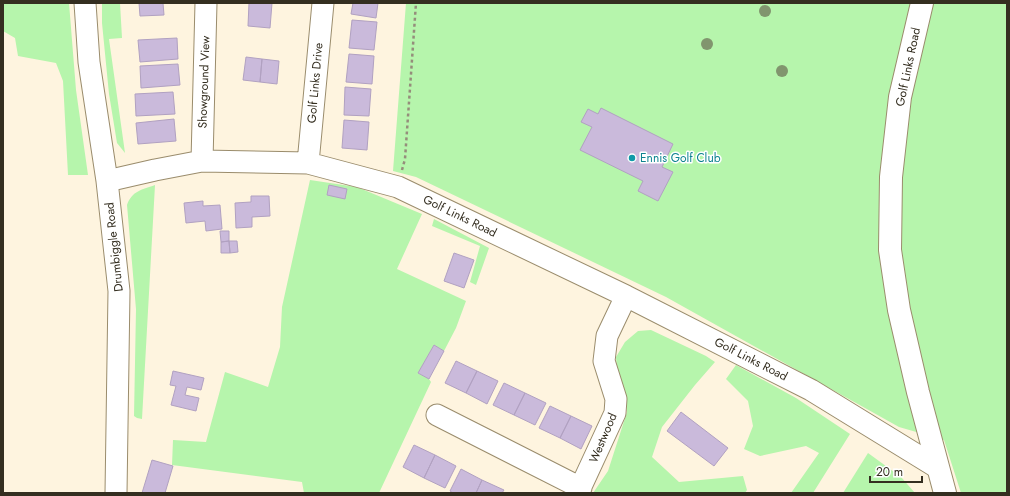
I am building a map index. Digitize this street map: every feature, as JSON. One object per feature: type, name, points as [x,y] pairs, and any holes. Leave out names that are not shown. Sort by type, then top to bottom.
[{"type":"main road","name":"Golf Links Road","points":[[922,3],[900,97],[891,177],[890,250],[899,310],[918,392],[938,468]]},
{"type":"main road","points":[[938,468],[945,493]]},
{"type":"street","name":"Drumbiggle Road","points":[[85,3],[89,62],[107,181],[119,291],[116,493]]},
{"type":"street","name":"Showground View","points":[[202,161],[206,3]]},
{"type":"street","name":"Golf Links Drive","points":[[308,163],[322,3]]},
{"type":"street","name":"Golf Links Road","points":[[107,181],[202,161],[308,163],[398,187],[626,296],[811,390],[938,468]]},
{"type":"street","name":"Westwood","points":[[437,415],[580,491],[615,413],[616,399],[604,361],[607,336],[626,296]]},
{"type":"path","points":[[398,187],[405,159],[416,3]]},
{"type":"green space","points":[[3,3],[69,3],[76,90],[88,175],[68,175],[63,81],[56,63],[18,56],[15,38],[3,31]]},
{"type":"green space","points":[[102,3],[120,3],[122,38],[109,39],[125,153],[117,143],[109,94],[102,23]]},
{"type":"green space","name":"Ennis Golf Club","points":[[406,3],[1007,3],[1007,493],[961,493],[944,440],[899,427],[666,297],[416,177],[393,171]]},
{"type":"green space","points":[[310,180],[357,187],[422,214],[397,269],[466,301],[456,328],[444,351],[434,345],[418,373],[429,379],[431,382],[379,493],[304,493],[302,482],[172,465],[173,440],[206,442],[225,372],[268,387],[280,347],[282,307]]},
{"type":"green space","points":[[155,185],[142,419],[134,416],[136,309],[127,205],[134,194]]},
{"type":"green space","points":[[434,219],[489,248],[476,285],[470,282],[480,246],[432,226]]},
{"type":"green space","points":[[651,330],[706,356],[715,362],[662,427],[652,457],[679,482],[743,476],[747,490],[745,493],[593,493],[608,471],[627,412],[626,402],[617,372],[616,357],[625,342],[638,331]]},
{"type":"green space","points":[[736,365],[796,398],[850,434],[813,493],[791,493],[819,453],[806,446],[760,456],[744,449],[753,426],[748,401],[726,379]]},
{"type":"green space","points":[[868,453],[901,477],[915,493],[843,493]]},
{"type":"building","points":[[139,3],[163,3],[164,15],[140,16]]},
{"type":"building","points":[[249,3],[272,3],[270,28],[248,26]]},
{"type":"building","points":[[353,3],[378,3],[376,18],[351,14]]},
{"type":"building","points":[[352,20],[377,22],[374,50],[349,48]]},
{"type":"building","points":[[177,38],[178,59],[140,62],[138,40]]},
{"type":"building","points":[[349,54],[374,56],[372,84],[346,82]]},
{"type":"building","points":[[246,57],[262,59],[260,82],[243,80]]},
{"type":"building","points":[[262,59],[279,61],[277,84],[260,82]]},
{"type":"building","points":[[178,64],[180,85],[141,88],[140,66]]},
{"type":"building","points":[[345,87],[371,89],[369,116],[344,115]]},
{"type":"building","points":[[173,92],[175,114],[136,116],[135,94]]},
{"type":"building","name":"Ennis Golf Club","points":[[601,108],[673,144],[662,167],[673,172],[658,201],[638,191],[643,181],[580,150],[592,127],[581,122],[588,109],[598,114]]},
{"type":"building","points":[[174,119],[176,141],[138,144],[136,123]]},
{"type":"building","points":[[344,120],[369,122],[367,150],[342,148]]},
{"type":"building","points":[[329,185],[347,189],[345,199],[327,195]]},
{"type":"building","points":[[251,196],[269,196],[270,216],[252,217],[252,227],[236,228],[235,203],[251,202]]},
{"type":"building","points":[[203,201],[203,206],[220,205],[222,229],[206,231],[205,221],[186,223],[184,203]]},
{"type":"building","points":[[220,231],[229,231],[229,241],[221,242]]},
{"type":"building","points":[[229,241],[237,241],[238,252],[230,253]]},
{"type":"building","points":[[229,241],[230,253],[221,253],[221,242]]},
{"type":"building","points":[[454,253],[474,260],[464,288],[444,281]]},
{"type":"building","points":[[434,345],[444,351],[429,379],[418,373]]},
{"type":"building","points":[[456,361],[477,371],[466,393],[445,383]]},
{"type":"building","points":[[173,371],[204,378],[201,390],[187,387],[185,395],[199,398],[196,411],[171,405],[176,386],[170,385]]},
{"type":"building","points":[[477,371],[498,381],[487,404],[466,393]]},
{"type":"building","points":[[504,383],[525,393],[514,415],[493,405]]},
{"type":"building","points":[[525,393],[546,403],[535,425],[514,415]]},
{"type":"building","points":[[550,406],[571,416],[560,438],[539,428]]},
{"type":"building","points":[[681,412],[728,448],[714,466],[667,431]]},
{"type":"building","points":[[571,416],[592,426],[581,449],[560,438]]},
{"type":"building","points":[[414,445],[435,455],[424,478],[403,467]]},
{"type":"building","points":[[435,455],[456,466],[445,488],[424,478]]},
{"type":"building","points":[[152,460],[173,466],[165,493],[142,493]]},
{"type":"building","points":[[461,469],[482,480],[476,493],[453,493],[450,491]]},
{"type":"building","points":[[482,480],[504,490],[502,493],[476,493]]},
{"type":"place","name":"Ennis Golf Club","points":[[632,158]]}]
